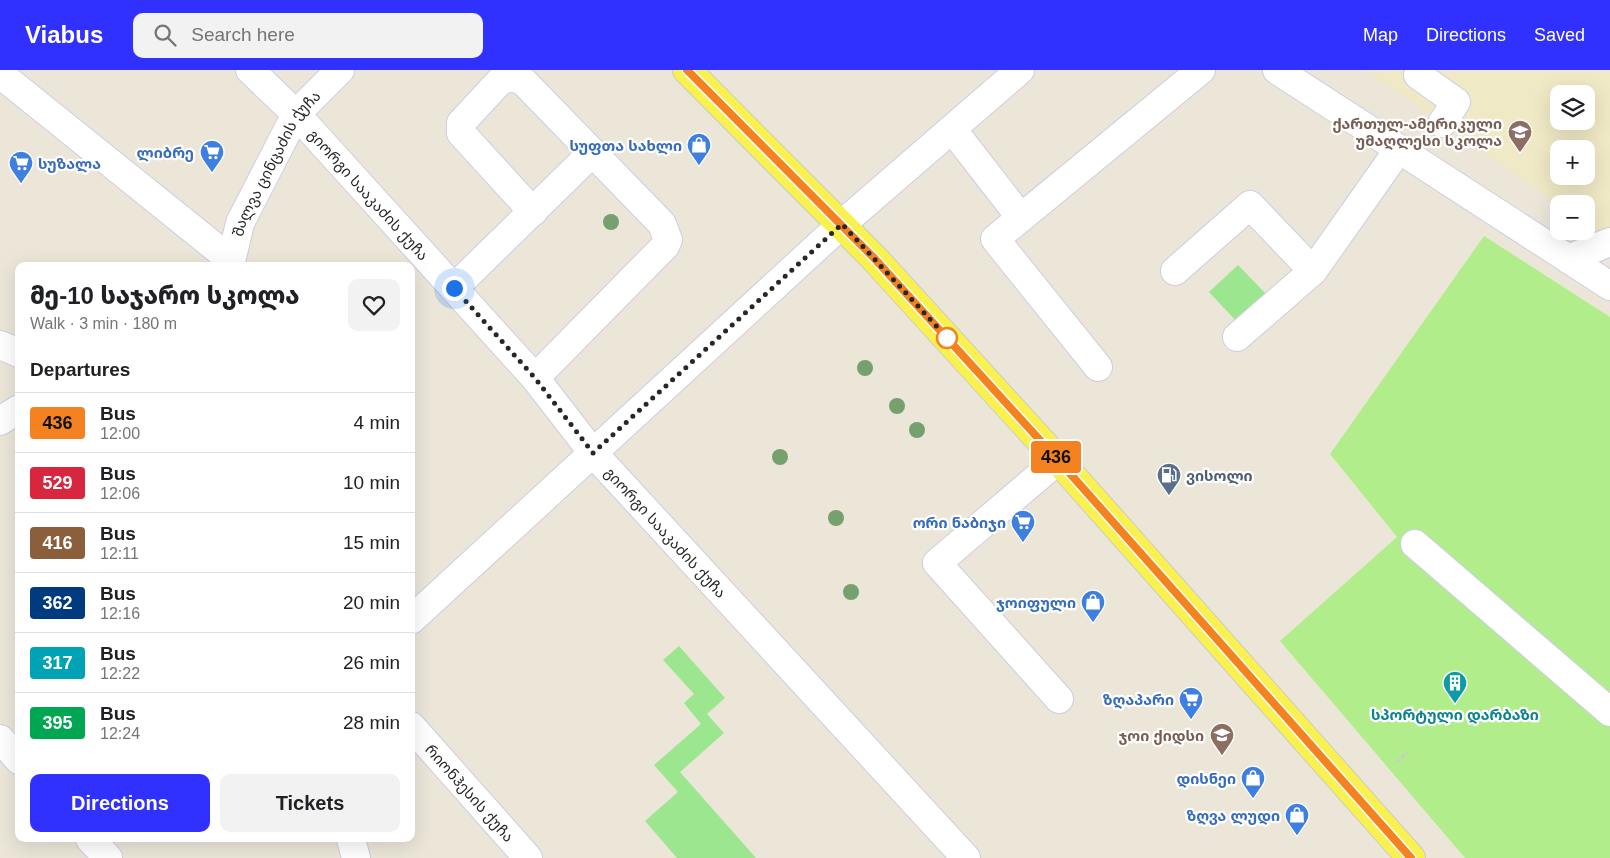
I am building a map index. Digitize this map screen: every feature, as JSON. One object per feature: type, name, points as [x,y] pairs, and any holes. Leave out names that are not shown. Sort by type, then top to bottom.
[{"type":"main road","points":[[687,70],[842,224],[1058,460],[1411,858]]},
{"type":"street","name":"გიორგი სააკაძის ქუჩა","points":[[250,70],[296,114],[535,378],[593,453],[966,858]]},
{"type":"street","name":"შალვა ცინცაძის ქუჩა","points":[[230,262],[240,223],[296,114],[340,70]]},
{"type":"street","points":[[415,616],[842,224],[1020,70]]},
{"type":"street","points":[[1098,367],[995,239],[1201,70]]},
{"type":"street","points":[[1277,70],[1610,286]]},
{"type":"street","points":[[1422,70],[1418,75],[1456,102],[1442,123]]},
{"type":"street","points":[[0,74],[229,262]]},
{"type":"street","points":[[533,212],[460,133],[461,123],[500,81],[516,77],[524,82],[662,224],[668,240],[665,246],[535,378]]},
{"type":"street","points":[[952,129],[1021,218]]},
{"type":"street","points":[[1237,337],[1313,271],[1399,149]]},
{"type":"street","points":[[454,288],[592,153]]},
{"type":"street","points":[[1175,271],[1250,205],[1313,271]]},
{"type":"street","points":[[1568,259],[1610,242]]},
{"type":"street","points":[[0,345],[15,351]]},
{"type":"street","points":[[0,421],[15,412]]},
{"type":"street","points":[[1058,460],[937,563],[1059,699]]},
{"type":"street","points":[[1415,544],[1610,712]]},
{"type":"street","name":"რიონჰესის ქუჩა","points":[[415,731],[528,858]]},
{"type":"street","points":[[0,739],[15,756]]},
{"type":"street","points":[[93,842],[108,858]]},
{"type":"street","points":[[352,842],[356,858]]},
{"type":"path","points":[[1397,762],[1408,752]]},
{"type":"shaded area","name":"ქართულ-ამერიკული უმაღლესი სკოლა","points":[[1366,70],[1610,70],[1610,228],[1599,232],[1595,230],[1595,195],[1550,195],[1550,199]]},
{"type":"green space","points":[[1484,236],[1610,317],[1610,858],[1465,858],[1280,641],[1397,537],[1330,454]]},
{"type":"green space","points":[[1238,265],[1266,294],[1237,322],[1209,292]]},
{"type":"green space","points":[[679,646],[725,698],[707,714],[724,733],[680,772],[756,858],[677,858],[645,821],[678,792],[654,765],[701,724],[684,703],[694,694],[663,660]]},
{"type":"bus line","name":"436","points":[[687,70],[874,258],[1058,460],[1411,858]]},
{"type":"place","name":"ქართულ-ამერიკული უმაღლესი სკოლა","points":[[1520,153]]},
{"type":"place","name":"სუფთა სახლი","points":[[699,166]]},
{"type":"place","name":"ლიბრე","points":[[212,173]]},
{"type":"place","name":"სუზალა","points":[[21,184]]},
{"type":"place","name":"ვისოლი","points":[[1169,496]]},
{"type":"place","name":"ორი ნაბიჯი","points":[[1023,543]]},
{"type":"place","name":"ჯოიფული","points":[[1093,623]]},
{"type":"place","name":"სპორტული დარბაზი","points":[[1455,704]]},
{"type":"place","name":"ზღაპარი","points":[[1191,720]]},
{"type":"place","name":"ჯოი ქიდსი","points":[[1222,756]]},
{"type":"place","name":"დისნეი","points":[[1253,799]]},
{"type":"place","name":"ზღვა ლუდი","points":[[1297,836]]},
{"type":"route","points":[[454,288],[535,378],[593,453],[842,224],[953,344],[947,338]]}]
